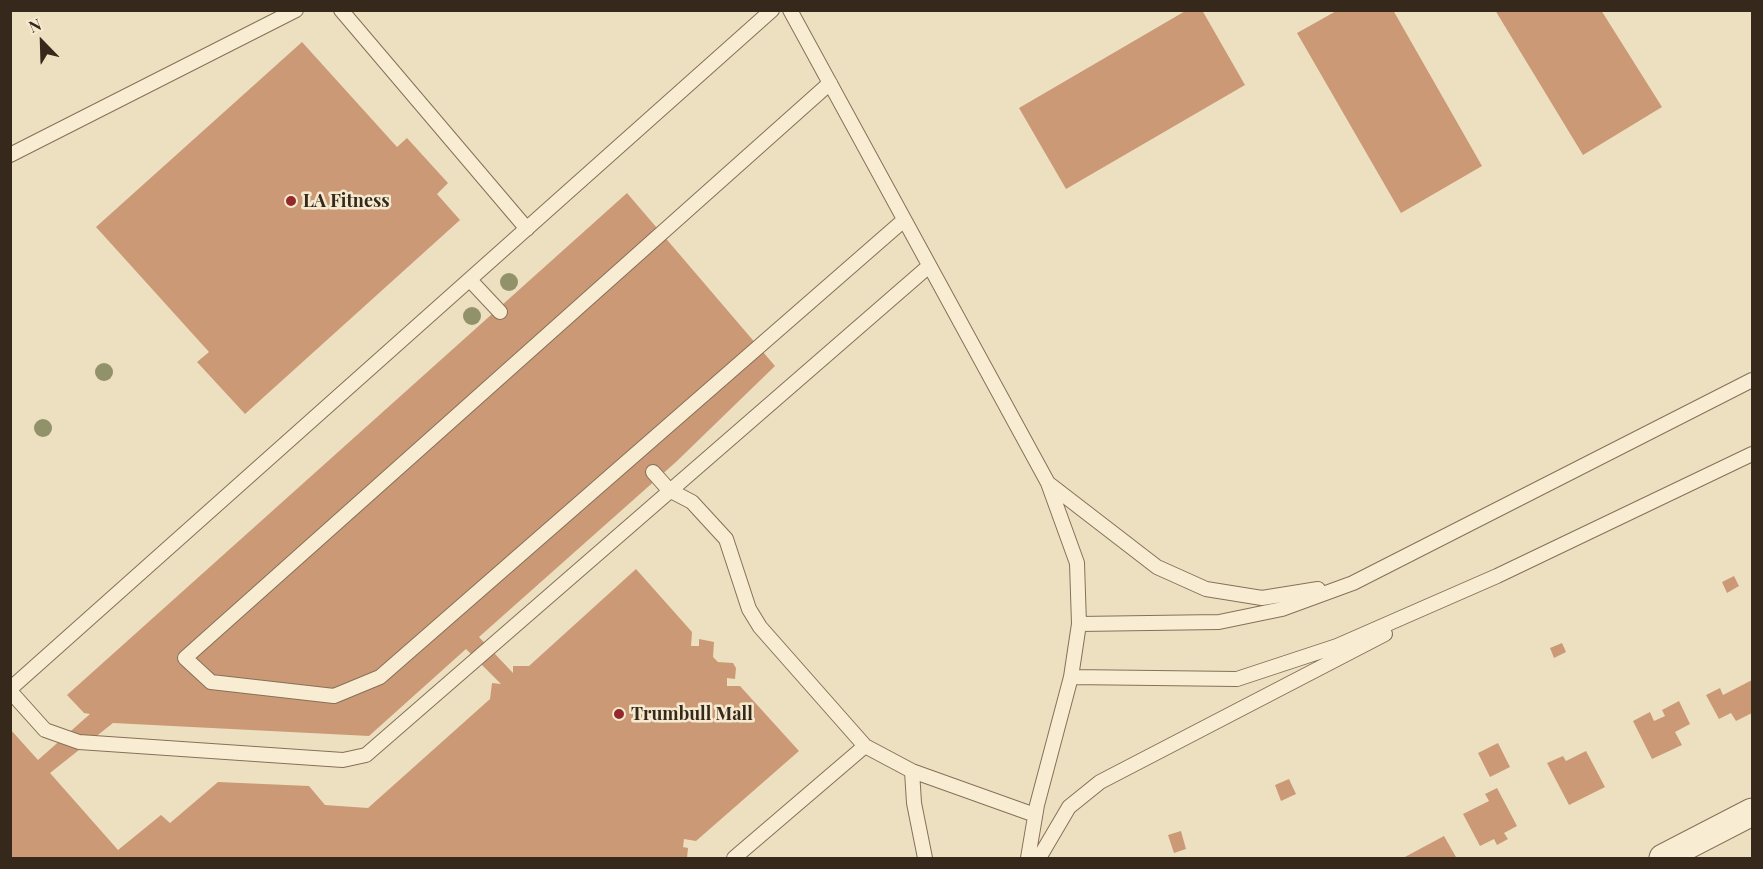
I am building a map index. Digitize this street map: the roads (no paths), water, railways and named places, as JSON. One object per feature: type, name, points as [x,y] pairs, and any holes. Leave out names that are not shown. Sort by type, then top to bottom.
[{"type":"street","points":[[1663,858],[1752,812]]},
{"type":"lane","points":[[10,155],[296,10]]},
{"type":"lane","points":[[340,10],[527,229]]},
{"type":"lane","points":[[772,10],[10,690],[45,729],[79,742],[343,760],[366,755],[929,266]]},
{"type":"lane","points":[[790,10],[1048,483],[1077,563],[1079,624],[1071,677],[1035,815],[1028,858]]},
{"type":"lane","points":[[830,83],[185,658],[211,682],[334,696],[380,677],[904,220]]},
{"type":"lane","points":[[470,280],[500,312]]},
{"type":"lane","points":[[1079,624],[1219,621],[1282,609],[1353,583],[1752,380]]},
{"type":"lane","points":[[1039,858],[1069,807],[1100,782],[1497,576],[1752,454]]},
{"type":"lane","points":[[652,472],[669,490],[693,502],[726,539],[749,609],[760,627],[865,746],[912,771],[1035,815]]},
{"type":"lane","points":[[1048,483],[1157,567],[1206,589],[1262,598],[1353,583]]},
{"type":"lane","points":[[1071,677],[1237,679],[1337,646],[1497,576]]},
{"type":"lane","points":[[734,858],[865,746]]},
{"type":"lane","points":[[912,771],[914,803],[925,858]]},
{"type":"place","name":"LA Fitness","points":[[291,201]]},
{"type":"place","name":"Trumbull Mall","points":[[619,714]]}]
